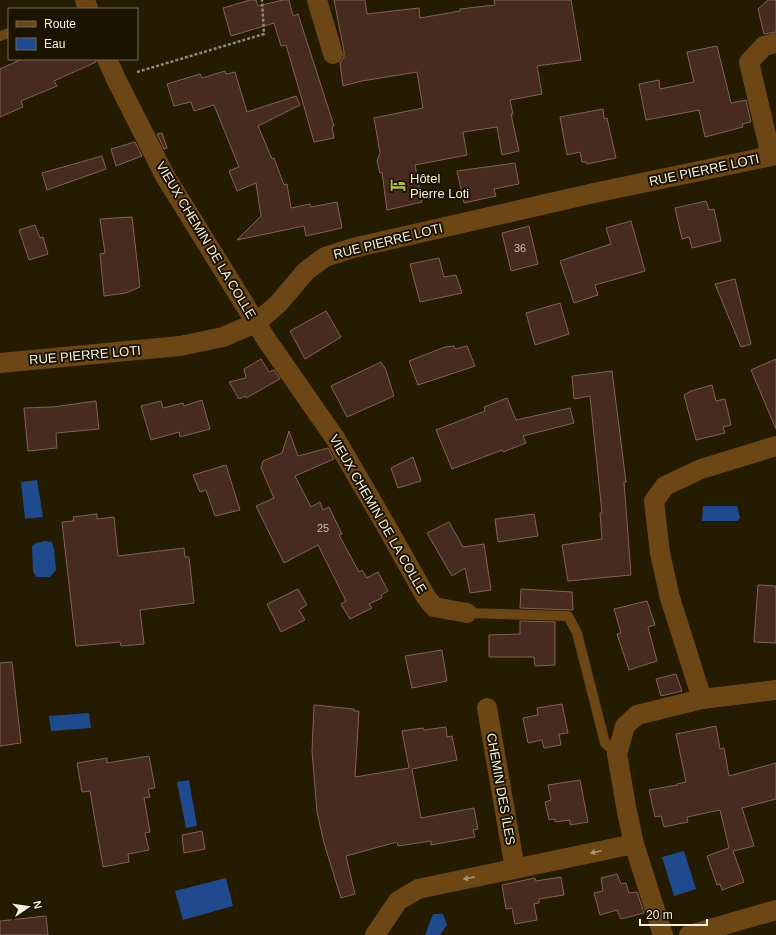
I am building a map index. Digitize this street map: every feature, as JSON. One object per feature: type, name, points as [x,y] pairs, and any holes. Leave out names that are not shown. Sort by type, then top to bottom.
[{"type":"street","points":[[317,0],[333,54]]},
{"type":"street","points":[[774,156],[749,62],[764,46],[776,43]]},
{"type":"street","name":"VIEUX CHEMIN DE LA COLLE","points":[[107,60],[115,78],[165,176],[266,339],[335,438],[426,598],[434,606],[467,613]]},
{"type":"street","name":"RUE PIERRE LOTI","points":[[0,363],[180,346],[223,337],[256,323],[278,304],[306,271],[325,257],[353,248],[594,192],[774,156]]},
{"type":"street","points":[[702,699],[670,598],[660,553],[654,501],[665,486],[694,473],[776,446]]},
{"type":"street","points":[[663,935],[634,844],[627,812],[617,754],[625,726],[637,715],[702,699],[776,690]]},
{"type":"street","name":"CHEMIN DES ÎLES","points":[[487,708],[515,869]]},
{"type":"street","points":[[375,935],[398,901],[418,889],[634,844]]},
{"type":"street","points":[[689,935],[776,910]]},
{"type":"lane","name":"VIEUX CHEMIN DE LA COLLE","points":[[467,613],[568,616],[577,633],[605,743],[617,754]]},
{"type":"path","points":[[115,78],[264,34],[262,0]]},
{"type":"water","points":[[37,480],[43,517],[25,519],[21,482]]},
{"type":"water","points":[[703,506],[737,506],[740,518],[737,521],[702,521]]},
{"type":"water","points":[[45,541],[52,542],[56,570],[50,577],[36,577],[33,571],[32,546],[36,543]]},
{"type":"water","points":[[89,713],[91,728],[51,731],[49,716]]},
{"type":"water","points":[[189,780],[197,826],[186,828],[177,782]]},
{"type":"water","points":[[684,851],[696,889],[674,896],[662,857]]},
{"type":"water","points":[[226,878],[233,906],[183,920],[175,891]]},
{"type":"water","points":[[433,914],[443,914],[447,925],[440,935],[425,935]]},
{"type":"building","points":[[250,0],[256,0],[258,6],[289,0],[293,16],[298,14],[334,126],[332,127],[334,138],[314,142],[286,45],[281,46],[274,23],[231,36],[223,8]]},
{"type":"building","points":[[334,0],[365,0],[367,14],[419,8],[420,18],[460,11],[460,9],[495,5],[494,0],[571,0],[581,60],[537,66],[542,94],[510,100],[513,114],[511,114],[519,151],[502,155],[497,127],[463,132],[467,155],[415,165],[422,202],[387,210],[382,172],[380,173],[377,161],[380,153],[374,118],[423,108],[417,72],[362,81],[343,86],[340,63],[344,57],[344,51]]},
{"type":"building","points":[[768,0],[776,0],[776,32],[764,34],[758,9]]},
{"type":"building","points":[[717,46],[731,103],[746,100],[751,122],[742,124],[743,127],[705,137],[699,110],[646,120],[639,84],[659,80],[660,89],[694,82],[687,52]]},
{"type":"building","points":[[20,60],[96,60],[96,62],[54,81],[57,86],[21,101],[23,107],[0,117],[0,69]]},
{"type":"building","points":[[225,71],[226,74],[235,72],[247,112],[296,96],[300,105],[258,126],[272,159],[274,158],[284,185],[287,184],[291,208],[310,204],[311,207],[337,202],[342,228],[306,236],[304,226],[237,240],[261,216],[256,183],[237,191],[229,171],[239,167],[214,105],[194,111],[191,102],[174,106],[167,84],[200,74],[202,78]]},
{"type":"building","points":[[603,109],[604,119],[607,118],[616,158],[587,164],[586,162],[582,162],[580,152],[567,155],[560,117]]},
{"type":"building","points":[[162,133],[167,148],[164,149],[157,134]]},
{"type":"building","points":[[135,142],[142,156],[116,166],[111,149]]},
{"type":"building","points":[[102,156],[106,169],[47,190],[42,173]]},
{"type":"building","points":[[515,163],[519,184],[494,189],[496,196],[464,203],[457,171]]},
{"type":"building","points":[[706,201],[709,210],[714,209],[721,241],[692,248],[689,237],[682,239],[675,208]]},
{"type":"building","points":[[132,217],[140,287],[126,293],[104,296],[100,254],[105,253],[100,219]]},
{"type":"building","points":[[631,221],[645,271],[595,285],[598,295],[574,303],[560,261],[611,244],[606,228]]},
{"type":"building","points":[[35,225],[40,238],[43,237],[48,254],[29,260],[19,230]]},
{"type":"building","points":[[529,226],[538,264],[511,271],[502,233]]},
{"type":"building","points":[[439,258],[444,277],[456,275],[462,293],[420,302],[410,264]]},
{"type":"building","points":[[735,279],[751,344],[741,347],[715,284]]},
{"type":"building","points":[[560,303],[569,334],[535,345],[526,313]]},
{"type":"building","points":[[326,311],[341,337],[305,359],[290,331]]},
{"type":"building","points":[[454,346],[455,349],[467,346],[475,366],[418,385],[409,361],[445,347]]},
{"type":"building","points":[[261,359],[269,372],[274,370],[280,379],[246,398],[245,396],[239,399],[229,382],[246,378],[244,369]]},
{"type":"building","points":[[776,359],[776,429],[751,370]]},
{"type":"building","points":[[381,362],[386,370],[394,396],[347,417],[331,386]]},
{"type":"building","points":[[612,371],[626,482],[624,482],[631,575],[568,581],[562,545],[602,539],[600,513],[602,513],[590,396],[574,399],[572,376]]},
{"type":"building","points":[[712,385],[716,401],[725,399],[731,425],[723,427],[725,433],[696,440],[684,395],[691,391]]},
{"type":"building","points":[[507,398],[516,420],[570,408],[574,423],[523,436],[526,443],[503,452],[502,450],[452,469],[436,430],[485,411],[484,407]]},
{"type":"building","points":[[202,400],[210,429],[180,437],[179,432],[151,440],[141,406],[161,401],[163,408],[183,403],[184,406]]},
{"type":"building","points":[[96,401],[99,429],[56,433],[57,448],[28,451],[24,408],[53,407]]},
{"type":"building","points":[[289,431],[298,456],[328,448],[334,459],[295,476],[311,507],[320,502],[323,510],[329,507],[342,534],[339,535],[359,572],[362,570],[367,578],[378,572],[388,591],[381,595],[382,598],[369,604],[372,608],[350,619],[341,604],[346,601],[318,545],[284,563],[256,506],[274,498],[261,468],[263,461],[282,453]]},
{"type":"building","points":[[413,457],[421,481],[398,488],[391,468]]},
{"type":"building","points":[[226,465],[240,510],[215,516],[206,490],[200,492],[193,475]]},
{"type":"building","points":[[97,514],[97,519],[114,517],[118,556],[184,548],[185,557],[189,557],[194,603],[140,610],[144,644],[121,646],[120,642],[76,646],[62,522],[74,521],[73,517]]},
{"type":"building","points":[[534,514],[538,536],[498,542],[495,519]]},
{"type":"building","points":[[449,522],[463,547],[484,544],[491,590],[470,593],[465,568],[452,576],[427,533]]},
{"type":"building","points":[[758,585],[776,586],[776,643],[754,642]]},
{"type":"building","points":[[298,589],[307,605],[299,610],[305,620],[281,632],[267,604]]},
{"type":"building","points":[[521,589],[572,592],[573,610],[520,608]]},
{"type":"building","points":[[647,601],[655,625],[648,627],[657,661],[629,670],[617,634],[621,633],[614,609]]},
{"type":"building","points":[[520,621],[555,622],[555,665],[535,666],[534,657],[489,657],[489,635],[520,634]]},
{"type":"building","points":[[442,650],[447,681],[412,688],[405,656]]},
{"type":"building","points":[[12,662],[21,743],[0,746],[0,663]]},
{"type":"building","points":[[676,674],[682,691],[661,696],[656,679]]},
{"type":"building","points":[[562,704],[568,733],[559,734],[561,745],[544,748],[542,740],[528,743],[523,718],[538,715],[537,708]]},
{"type":"building","points":[[314,705],[354,709],[354,711],[359,711],[355,777],[409,768],[402,731],[446,727],[447,737],[452,736],[457,760],[412,769],[421,818],[474,808],[478,829],[473,830],[475,837],[431,845],[431,841],[398,846],[397,842],[346,856],[355,894],[341,898],[324,843],[317,812],[312,751]]},
{"type":"building","points":[[716,726],[720,749],[724,748],[729,776],[776,763],[776,799],[742,808],[754,846],[733,851],[744,882],[722,890],[720,884],[717,885],[707,856],[729,848],[720,810],[687,817],[688,822],[664,827],[661,816],[655,817],[649,790],[686,782],[676,734]]},
{"type":"building","points":[[149,756],[155,788],[148,789],[150,797],[144,798],[150,832],[145,833],[149,850],[128,854],[129,862],[103,867],[90,791],[82,792],[77,763],[107,758],[107,763]]},
{"type":"building","points":[[580,780],[588,822],[570,825],[570,820],[555,822],[555,819],[549,820],[545,802],[551,800],[548,785]]},
{"type":"building","points":[[202,831],[205,849],[184,853],[182,835]]},
{"type":"building","points":[[617,874],[621,884],[626,883],[629,893],[637,892],[644,913],[621,919],[617,910],[600,915],[594,893],[603,891],[601,878]]},
{"type":"building","points":[[561,877],[564,895],[539,899],[539,903],[534,904],[537,920],[515,924],[512,908],[506,909],[502,885],[535,878],[536,881]]},
{"type":"building","points":[[46,916],[48,935],[0,935],[0,921]]},
{"type":"place","name":"Hôtel Pierre Loti","points":[[398,185]]}]
